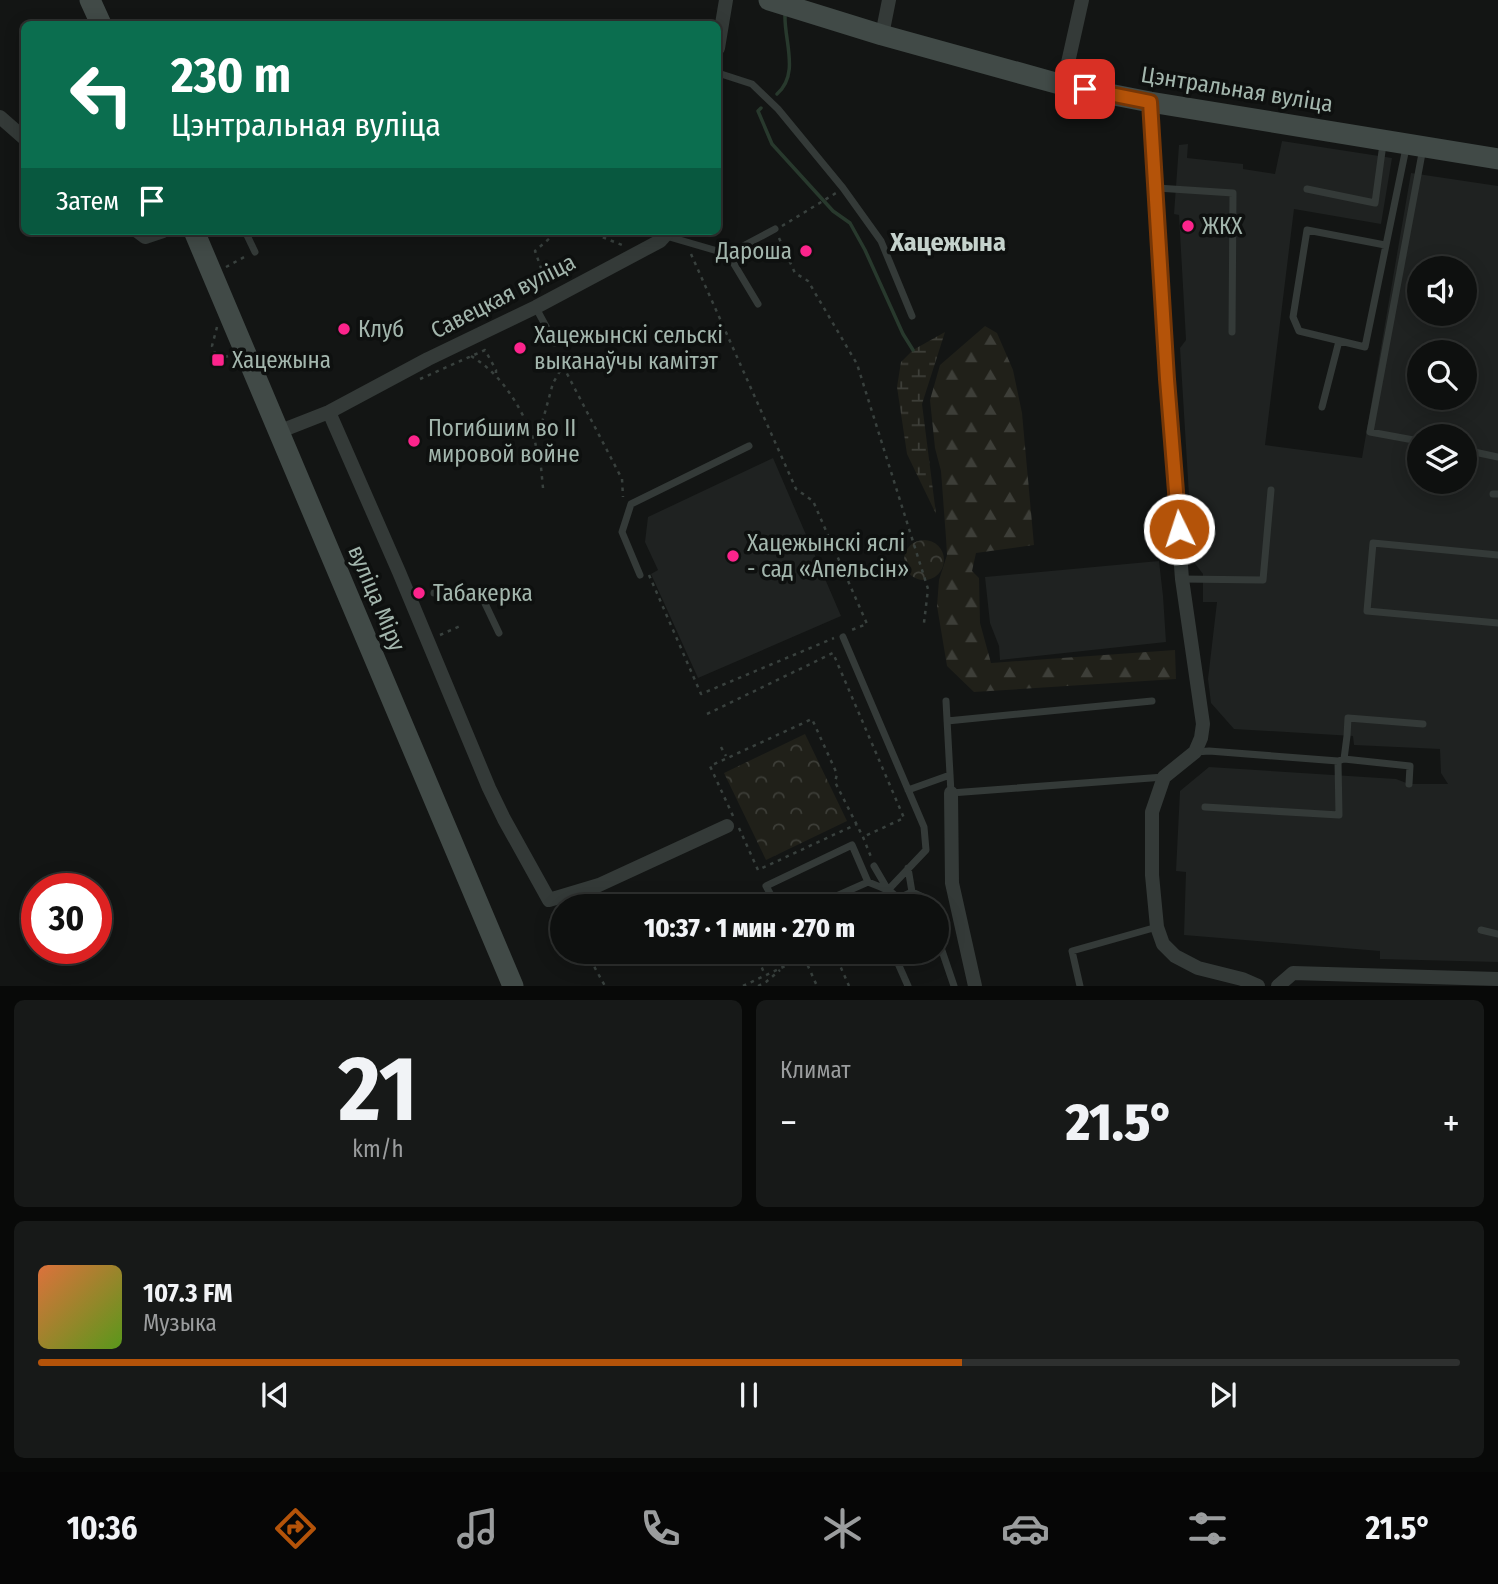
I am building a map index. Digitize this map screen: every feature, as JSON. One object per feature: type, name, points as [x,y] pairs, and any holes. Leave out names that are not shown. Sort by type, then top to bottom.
[{"type":"main road","points":[[90,0],[100,21]]},
{"type":"main road","name":"Цэнтральная вуліца","points":[[769,0],[822,8],[882,35],[1063,85],[1150,102],[1498,159]]},
{"type":"main road","name":"вуліца Міру","points":[[196,235],[513,985]]},
{"type":"street","points":[[721,30],[726,0]]},
{"type":"street","points":[[882,35],[889,0]]},
{"type":"street","points":[[1063,85],[1082,0]]},
{"type":"street","points":[[1150,102],[1182,579],[1203,723],[1195,752],[1164,777],[1152,813],[1152,874],[1157,927],[1163,944],[1175,956],[1198,968],[1258,985]]},
{"type":"street","points":[[0,117],[21,135]]},
{"type":"street","name":"Савецкая вуліца","points":[[278,432],[329,412],[428,359],[536,307],[660,241],[665,235]]},
{"type":"street","name":"вуліца Міру","points":[[329,412],[489,788],[550,900],[599,885],[727,826]]},
{"type":"street","points":[[951,793],[951,883],[975,985]]},
{"type":"street","points":[[1278,985],[1293,973],[1498,979]]},
{"type":"lane","points":[[721,74],[752,84],[778,109],[843,188],[881,241],[912,316]]},
{"type":"lane","points":[[1307,189],[1375,203],[1384,140]]},
{"type":"lane","points":[[1385,245],[1307,230],[1293,317],[1299,331],[1365,347],[1385,245],[1415,145]]},
{"type":"lane","points":[[1407,440],[1370,432],[1415,145]]},
{"type":"lane","points":[[1157,188],[1233,193],[1232,332]]},
{"type":"lane","points":[[728,254],[775,229]]},
{"type":"lane","points":[[247,235],[255,251]]},
{"type":"lane","points":[[671,235],[685,242],[728,254],[758,304]]},
{"type":"lane","points":[[536,307],[555,343]]},
{"type":"lane","points":[[1322,407],[1339,341]]},
{"type":"lane","points":[[640,575],[622,531],[631,504],[749,446]]},
{"type":"lane","points":[[1477,453],[1498,457]]},
{"type":"lane","points":[[1182,579],[1263,580],[1271,490]]},
{"type":"lane","points":[[1498,555],[1373,544],[1367,611],[1498,623]]},
{"type":"lane","points":[[434,593],[481,595],[499,633]]},
{"type":"lane","points":[[843,637],[924,827],[926,850],[888,890]]},
{"type":"lane","points":[[946,701],[951,793],[1164,777]]},
{"type":"lane","points":[[947,721],[1153,701]]},
{"type":"lane","points":[[1205,807],[1339,815],[1341,760],[1348,736],[1348,718],[1423,724]]},
{"type":"lane","points":[[1195,752],[1410,765],[1409,784]]},
{"type":"lane","points":[[908,790],[950,775]]},
{"type":"lane","points":[[770,894],[766,886],[852,845],[868,882],[888,890]]},
{"type":"lane","points":[[874,866],[892,894]]},
{"type":"lane","points":[[908,868],[912,892],[916,894]]},
{"type":"lane","points":[[841,894],[868,882]]},
{"type":"lane","points":[[1080,985],[1072,951],[1157,927]]},
{"type":"lane","points":[[1481,930],[1498,934]]},
{"type":"lane","points":[[898,964],[908,985]]},
{"type":"lane","points":[[947,964],[954,985]]},
{"type":"path","points":[[843,188],[775,229],[795,273],[808,281],[857,365],[928,589],[924,623]]},
{"type":"path","points":[[552,298],[535,251],[553,235]]},
{"type":"path","points":[[597,235],[638,252]]},
{"type":"path","points":[[645,566],[701,694],[867,624],[813,501],[796,489],[685,242]]},
{"type":"path","points":[[555,343],[563,366],[622,479],[626,522]]},
{"type":"path","points":[[421,379],[485,350],[496,370],[496,377]]},
{"type":"path","points":[[471,356],[496,377],[513,396],[524,415],[535,442],[543,488]]},
{"type":"path","points":[[535,442],[553,383],[563,366]]},
{"type":"path","points":[[438,636],[460,626],[459,624]]},
{"type":"path","points":[[707,714],[833,653],[904,818],[863,837]]},
{"type":"path","points":[[857,824],[758,870],[709,766],[812,719],[837,774],[835,782],[857,824],[874,866]]},
{"type":"path","points":[[721,747],[726,758]]},
{"type":"path","points":[[593,964],[605,985]]},
{"type":"path","points":[[760,964],[765,975]]},
{"type":"path","points":[[743,985],[790,964]]},
{"type":"path","points":[[807,964],[817,985]]},
{"type":"path","points":[[839,964],[849,985]]},
{"type":"path","points":[[758,985],[786,966]]},
{"type":"shaded area","points":[[1282,141],[1392,158],[1381,224],[1294,209],[1265,445],[1362,458],[1411,173],[1498,186],[1498,962],[1380,959],[1380,951],[1184,935],[1186,872],[1176,871],[1180,791],[1209,767],[1396,779],[1409,784],[1448,784],[1441,773],[1440,749],[1354,745],[1353,736],[1234,729],[1211,703],[1208,679],[1217,602],[1203,602],[1203,574],[1193,561],[1180,348],[1186,340],[1179,215],[1174,214],[1179,145],[1188,144],[1187,158],[1243,164],[1243,169],[1275,174]]},
{"type":"shaded area","name":"Хацежынскі яслі - сад «Апельсін»","points":[[773,458],[841,616],[698,678],[651,574],[658,570],[645,542],[648,517]]},
{"type":"shaded area","points":[[1159,561],[1166,642],[1000,660],[999,646],[990,623],[985,577]]},
{"type":"green space","points":[[985,326],[997,333],[1013,370],[1022,413],[1034,545],[976,553],[972,571],[979,578],[980,623],[991,663],[1175,650],[1176,679],[974,692],[947,666],[937,606],[939,580],[947,555],[946,538],[941,471],[935,448],[930,400],[940,365]]},
{"type":"green space","points":[[945,332],[922,404],[936,514],[907,454],[897,387],[901,362],[913,350]]},
{"type":"green space","points":[[924,540],[938,546],[944,560],[938,574],[924,580],[910,574],[904,560],[910,546]]},
{"type":"green space","points":[[805,734],[847,821],[766,860],[724,773]]},
{"type":"waterway","points":[[777,94],[788,77],[785,15]]},
{"type":"waterway","points":[[761,108],[758,111],[772,144],[833,211],[850,223],[913,350]]},
{"type":"place","name":"ЖКХ","points":[[1188,226]]},
{"type":"place","name":"Дароша","points":[[806,251]]},
{"type":"place","name":"Клуб","points":[[344,329]]},
{"type":"place","name":"Хацежынскі сельскі выканаўчы камітэт","points":[[520,348]]},
{"type":"place","name":"Хацежына","points":[[218,360]]},
{"type":"place","name":"Погибшим во II мировой войне","points":[[414,441]]},
{"type":"place","name":"Хацежынскі яслі - сад «Апельсін»","points":[[733,556]]},
{"type":"place","name":"Табакерка","points":[[419,593]]},
{"type":"district","name":"Хацежына","points":[[948,242]]},
{"type":"route","points":[[1085,89],[1150,102],[1179,529]]}]
